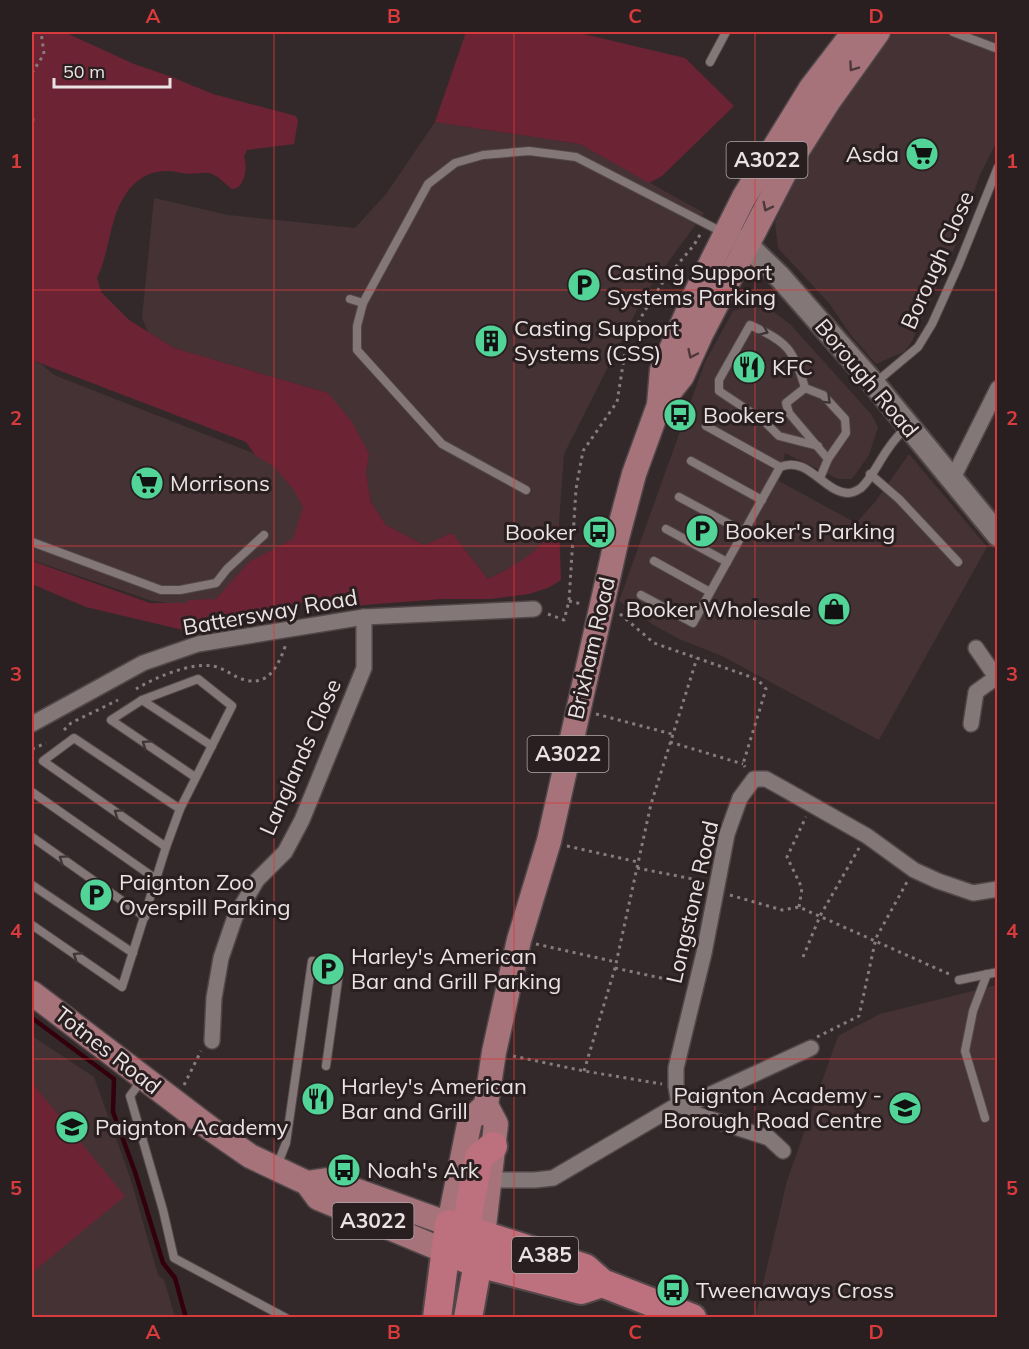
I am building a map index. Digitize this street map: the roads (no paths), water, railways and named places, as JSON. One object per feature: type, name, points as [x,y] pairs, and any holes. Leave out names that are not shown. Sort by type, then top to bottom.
[{"type":"highway","points":[[450,1317],[478,1157],[493,1146]]},
{"type":"highway","points":[[436,1317],[463,1243]]},
{"type":"highway","points":[[463,1243],[468,1317]]},
{"type":"highway","name":"Totnes Road","points":[[463,1243],[585,1268],[602,1283],[692,1317]]},
{"type":"main road","name":"Brixham Road","points":[[463,1243],[490,1180],[495,1124],[486,1105],[519,940],[549,841],[600,608],[634,474],[659,405],[662,370],[697,291],[744,197],[811,88],[854,32]]},
{"type":"main road","name":"Brixham Road","points":[[659,405],[682,376],[701,334],[790,162],[828,102],[879,32]]},
{"type":"main road","name":"Borough Road","points":[[725,234],[748,246],[780,277],[874,384],[998,535]]},
{"type":"main road","name":"Totnes Road","points":[[32,993],[175,1103],[250,1156],[307,1183],[327,1180],[463,1243]]},
{"type":"main road","name":"Brixham Road","points":[[463,1243],[470,1120],[486,1105]]},
{"type":"street","points":[[952,478],[998,388]]},
{"type":"street","name":"Battersway Road","points":[[32,724],[143,663],[198,644],[364,617],[534,609]]},
{"type":"street","name":"Langlands Close","points":[[212,1041],[214,998],[221,958],[235,917],[257,880],[285,852],[302,819],[364,668],[364,617]]},
{"type":"street","points":[[970,724],[976,692],[997,676],[976,648]]},
{"type":"street","name":"Longstone Road","points":[[679,1104],[676,1068],[696,986],[727,834],[740,798],[754,779],[766,779],[867,836],[914,870],[938,881],[973,893],[998,889]]},
{"type":"street","points":[[490,1180],[554,1178],[679,1104],[696,1101],[812,1048]]},
{"type":"street","points":[[679,1104],[698,1115],[769,1138],[783,1151]]},
{"type":"street","points":[[554,1178],[559,1193]]},
{"type":"lane","points":[[710,62],[726,32]]},
{"type":"lane","points":[[953,32],[998,49]]},
{"type":"lane","points":[[525,490],[442,444],[357,350],[357,326],[363,303],[428,184],[455,163],[483,155],[529,151],[576,157],[725,234]]},
{"type":"lane","name":"Borough Close","points":[[874,384],[918,347],[932,324],[998,167]]},
{"type":"lane","points":[[933,294],[943,298]]},
{"type":"lane","points":[[350,299],[363,303]]},
{"type":"lane","points":[[805,388],[793,354],[774,336],[750,325],[719,380],[719,391],[764,421],[779,436],[818,446]]},
{"type":"lane","points":[[805,388],[786,403],[789,413],[828,459]]},
{"type":"lane","points":[[805,388],[823,394],[845,419],[846,433],[828,459],[820,477]]},
{"type":"lane","points":[[706,426],[780,467],[794,465],[820,477],[833,489],[849,493],[860,489],[889,446],[907,426]]},
{"type":"lane","points":[[691,461],[762,500]]},
{"type":"lane","points":[[641,595],[693,624],[780,467]]},
{"type":"lane","points":[[870,474],[899,499],[958,562]]},
{"type":"lane","points":[[680,497],[744,532]]},
{"type":"lane","points":[[666,529],[727,562]]},
{"type":"lane","points":[[32,542],[161,590],[180,590],[216,584],[227,569],[264,535]]},
{"type":"lane","points":[[654,561],[710,592]]},
{"type":"lane","points":[[32,926],[122,987],[180,809],[232,706],[198,680],[142,700],[111,720],[195,777]]},
{"type":"lane","points":[[142,700],[212,746]]},
{"type":"lane","points":[[166,847],[43,761],[74,738],[180,809]]},
{"type":"lane","points":[[32,792],[156,879]]},
{"type":"lane","points":[[32,837],[145,917]]},
{"type":"lane","points":[[32,885],[133,953]]},
{"type":"lane","points":[[276,1170],[286,1143],[312,962],[340,966],[326,1066]]},
{"type":"lane","points":[[959,980],[998,972]]},
{"type":"lane","points":[[985,1118],[965,1051],[973,1011],[987,974]]},
{"type":"lane","points":[[144,1077],[130,1096],[163,1210],[174,1258],[275,1315],[286,1317]]},
{"type":"waterway","points":[[32,1018],[114,1079],[113,1112],[135,1172],[163,1263],[175,1278],[186,1318]]},
{"type":"place","name":"Asda","points":[[922,154]]},
{"type":"place","name":"Casting Support Systems Parking","points":[[584,285]]},
{"type":"place","name":"Casting Support Systems (CSS)","points":[[491,341]]},
{"type":"place","name":"KFC","points":[[749,367]]},
{"type":"place","name":"Bookers","points":[[680,415]]},
{"type":"place","name":"Morrisons","points":[[147,483]]},
{"type":"place","name":"Booker's Parking","points":[[702,531]]},
{"type":"place","name":"Booker","points":[[599,532]]},
{"type":"place","name":"Booker Wholesale","points":[[834,609]]},
{"type":"place","name":"Paignton Zoo Overspill Parking","points":[[96,895]]},
{"type":"place","name":"Harley's American Bar and Grill Parking","points":[[328,969]]},
{"type":"place","name":"Harley's American Bar and Grill","points":[[318,1099]]},
{"type":"place","name":"Paignton Academy - Borough Road Centre","points":[[905,1108]]},
{"type":"place","name":"Paignton Academy","points":[[72,1127]]},
{"type":"place","name":"Noah's Ark","points":[[344,1170]]},
{"type":"place","name":"Tweenaways Cross","points":[[673,1290]]}]
